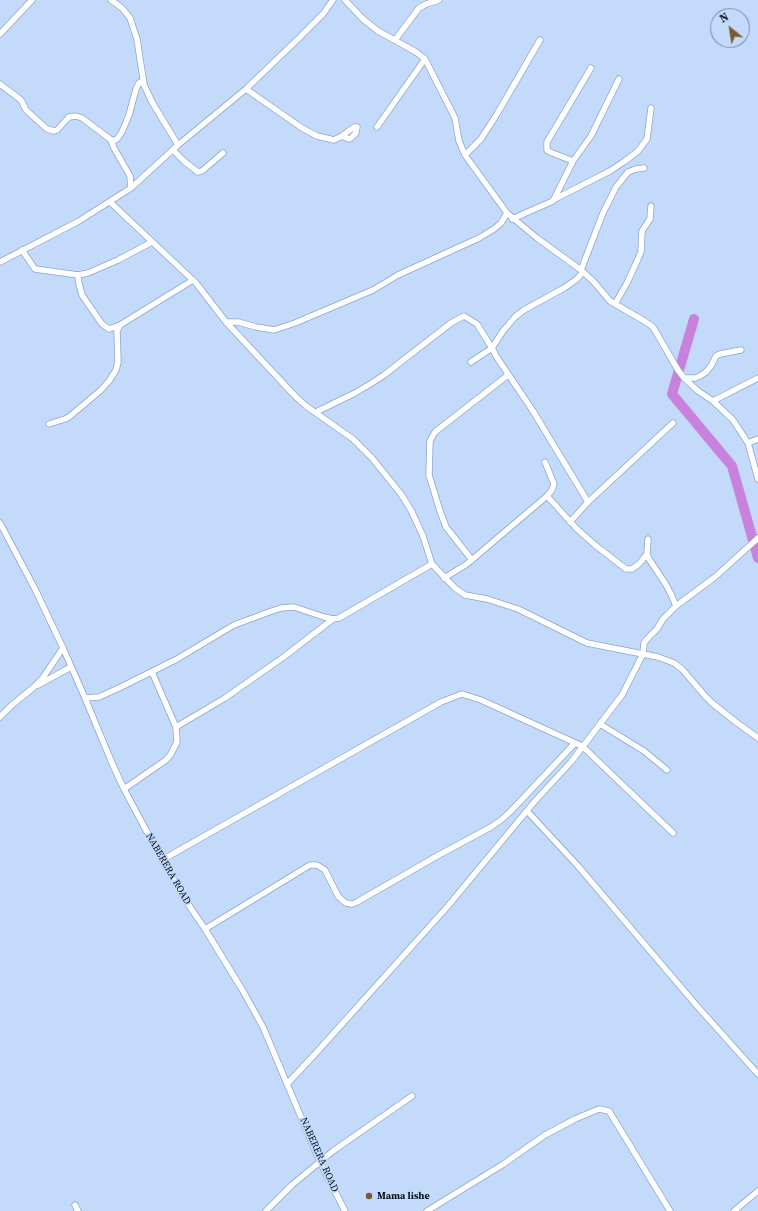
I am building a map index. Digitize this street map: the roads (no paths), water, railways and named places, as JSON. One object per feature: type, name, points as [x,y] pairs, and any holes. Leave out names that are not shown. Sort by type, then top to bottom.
[{"type":"street","points":[[0,34],[32,0]]},
{"type":"street","points":[[111,0],[130,18],[136,32],[143,81],[152,102],[178,145]]},
{"type":"street","points":[[0,262],[73,225],[131,188],[178,145],[246,90],[323,14],[333,0]]},
{"type":"street","points":[[345,0],[378,31],[425,59],[455,118],[465,155],[507,213],[512,219],[552,250],[582,271],[606,296],[616,304],[652,327],[684,378],[733,420],[748,443],[758,478]]},
{"type":"street","points":[[395,40],[419,8],[439,0]]},
{"type":"street","points":[[465,155],[481,139],[498,114],[540,40]]},
{"type":"street","points":[[377,127],[425,59]]},
{"type":"street","points":[[573,161],[547,150],[547,142],[591,68]]},
{"type":"street","points":[[553,201],[573,161],[591,136],[619,79]]},
{"type":"street","points":[[111,140],[117,139],[120,136],[129,115],[136,89],[139,83],[143,81]]},
{"type":"street","points":[[0,84],[21,100],[27,112],[47,129],[54,131],[57,130],[69,117],[76,116],[82,118],[111,140],[130,176],[131,188]]},
{"type":"street","points":[[246,90],[313,135],[334,140],[342,136]]},
{"type":"street","points":[[512,219],[553,201],[625,162],[638,151],[648,137],[650,108]]},
{"type":"street","points":[[173,150],[198,172],[202,171],[223,153]]},
{"type":"street","points":[[472,362],[492,348],[503,331],[515,317],[529,307],[564,288],[577,279],[582,271],[603,214],[616,187],[628,172],[644,168]]},
{"type":"street","points":[[110,202],[194,280],[226,322],[295,396],[359,444],[372,458],[401,494],[411,510],[419,525],[432,564],[444,578],[465,595],[487,599],[518,609],[587,643],[658,657],[674,663],[682,669],[712,703],[758,738]]},
{"type":"street","points":[[616,304],[641,252],[642,231],[650,219],[651,206]]},
{"type":"street","points":[[226,322],[238,322],[274,330],[295,323],[373,290],[398,276],[479,238],[501,223],[507,213]]},
{"type":"street","points":[[22,250],[35,269],[78,275],[88,273],[118,260],[152,242]]},
{"type":"street","points":[[78,275],[80,293],[102,324],[109,329],[120,325],[194,280]]},
{"type":"street","points":[[316,412],[355,394],[384,375],[451,323],[461,317],[466,317],[477,324],[508,375],[533,411],[588,502]]},
{"type":"street","points":[[49,424],[65,419],[101,390],[109,381],[116,370],[118,362],[117,331],[120,325]]},
{"type":"street","points":[[684,378],[695,378],[706,372],[716,356],[720,354],[741,350]]},
{"type":"street","points":[[472,560],[446,527],[438,507],[428,475],[430,441],[435,432],[508,375]]},
{"type":"street","points":[[712,401],[758,378]]},
{"type":"street","points":[[570,522],[588,502],[673,423]]},
{"type":"street","points":[[748,443],[758,439]]},
{"type":"street","points":[[444,578],[461,569],[547,496],[552,490],[554,484],[545,462]]},
{"type":"street","points":[[547,496],[570,522],[595,545],[626,569],[632,568],[639,564],[647,554]]},
{"type":"street","name":"NABERERA ROAD","points":[[0,523],[35,589],[63,648],[124,790],[186,901],[205,929],[253,1008],[320,1162],[345,1211]]},
{"type":"street","points":[[287,1084],[448,906],[527,811],[571,762],[622,694],[634,674],[643,654],[643,647],[647,639],[657,629],[663,619],[676,606],[715,578],[758,538]]},
{"type":"street","points":[[648,539],[647,554],[649,559],[672,594],[676,606]]},
{"type":"street","points":[[176,727],[225,698],[285,656],[333,619],[347,614],[432,564]]},
{"type":"street","points":[[85,698],[102,696],[177,659],[234,625],[281,608],[294,607],[333,619]]},
{"type":"street","points":[[0,717],[42,679],[63,648]]},
{"type":"street","points":[[34,687],[71,667]]},
{"type":"street","points":[[124,790],[172,754],[177,742],[176,727],[152,672]]},
{"type":"street","points":[[162,860],[441,702],[462,694],[481,700],[582,746],[673,833]]},
{"type":"street","points":[[600,724],[644,751],[667,770]]},
{"type":"street","points":[[205,929],[310,865],[317,865],[325,870],[338,896],[342,900],[346,903],[352,904],[357,902],[501,820],[575,743]]},
{"type":"street","points":[[527,811],[578,866],[692,1001],[758,1074]]},
{"type":"street","points":[[266,1211],[292,1185],[320,1162],[412,1096]]},
{"type":"street","points":[[427,1211],[502,1166],[545,1135],[575,1119],[599,1109],[609,1112],[670,1211]]},
{"type":"street","points":[[734,1211],[758,1191]]},
{"type":"waterway","points":[[694,319],[672,394],[732,466],[758,558]]},
{"type":"place","name":"Mama lishe","points":[[369,1196]]}]
